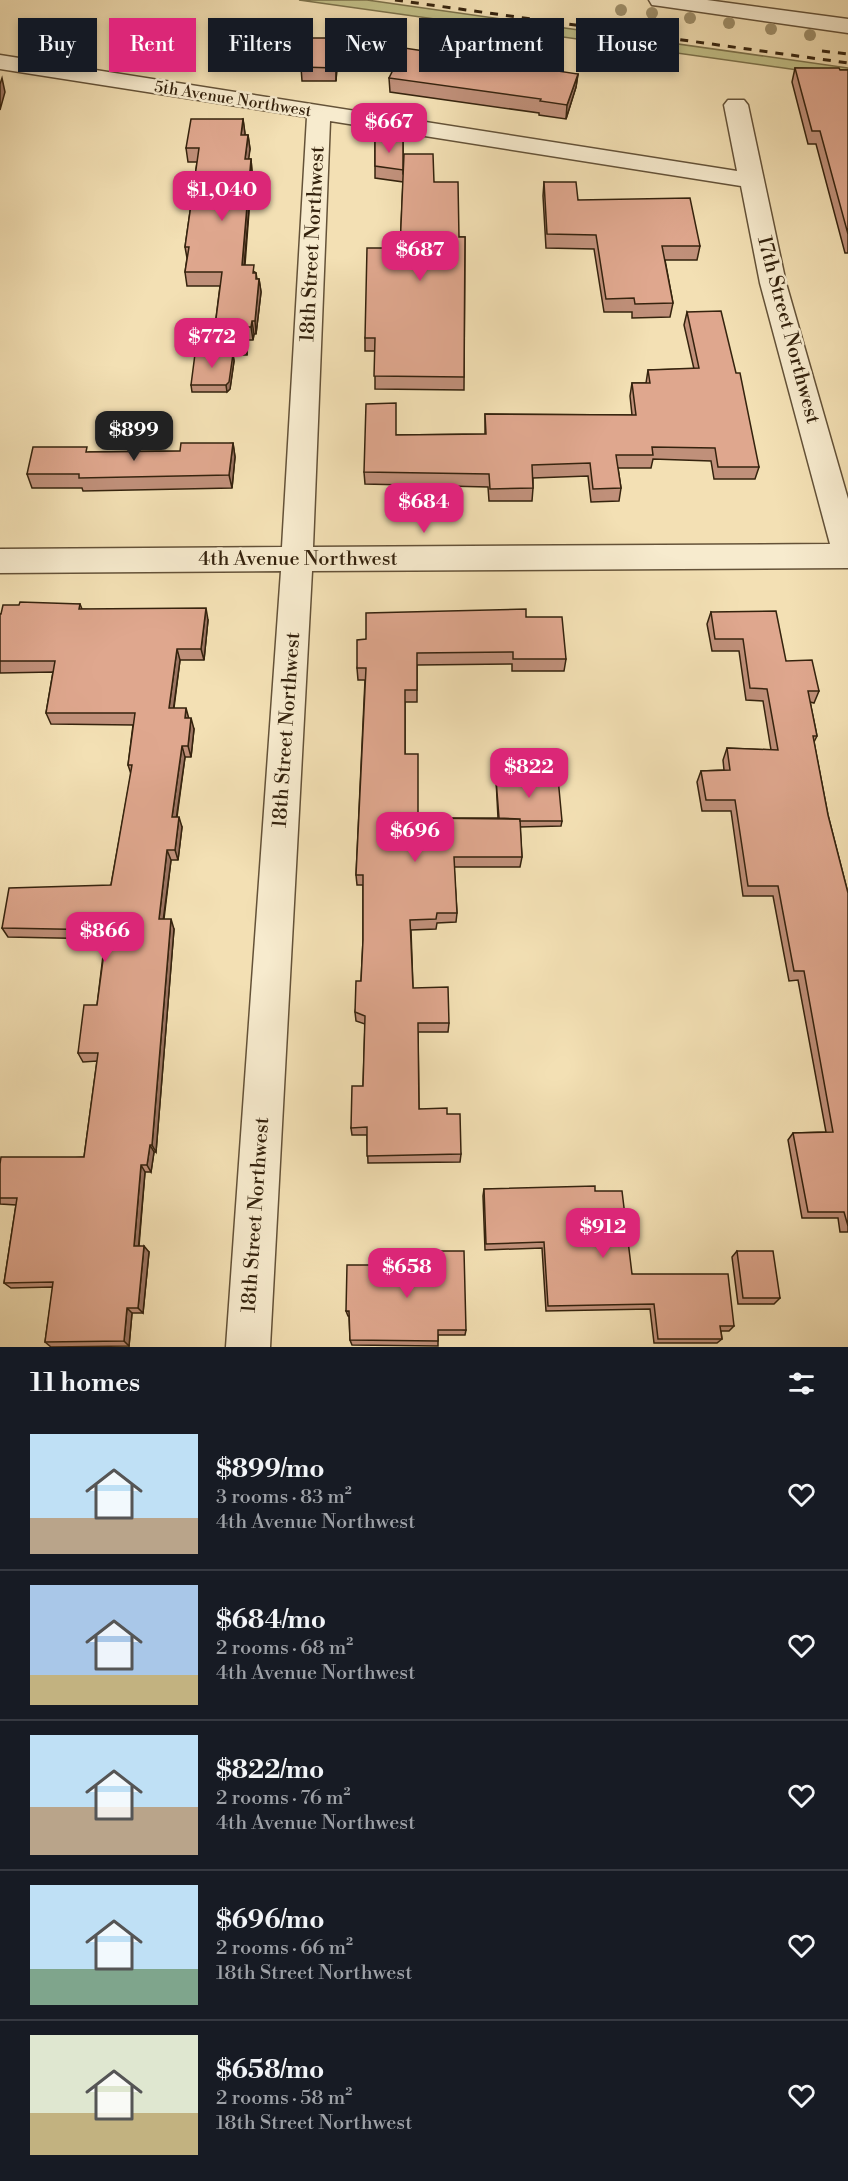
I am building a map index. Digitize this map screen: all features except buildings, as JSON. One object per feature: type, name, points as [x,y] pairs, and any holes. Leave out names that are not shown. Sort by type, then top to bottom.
[{"type":"street","points":[[660,0],[848,26]]},
{"type":"street","name":"5th Avenue Northwest","points":[[0,62],[750,180]]},
{"type":"street","name":"17th Street Northwest","points":[[736,105],[773,283],[848,554]]},
{"type":"street","name":"18th Street Northwest","points":[[248,1347],[297,559],[319,112]]},
{"type":"street","name":"4th Avenue Northwest","points":[[0,561],[848,554]]},
{"type":"shaded area","points":[[299,0],[367,0],[494,18],[427,18]]},
{"type":"shaded area","points":[[564,28],[576,30],[576,39],[564,37]]},
{"type":"shaded area","points":[[679,44],[848,68],[848,77],[679,53]]},
{"type":"railway","points":[[395,0],[848,63]]},
{"type":"railway","points":[[822,51],[848,54]]}]
